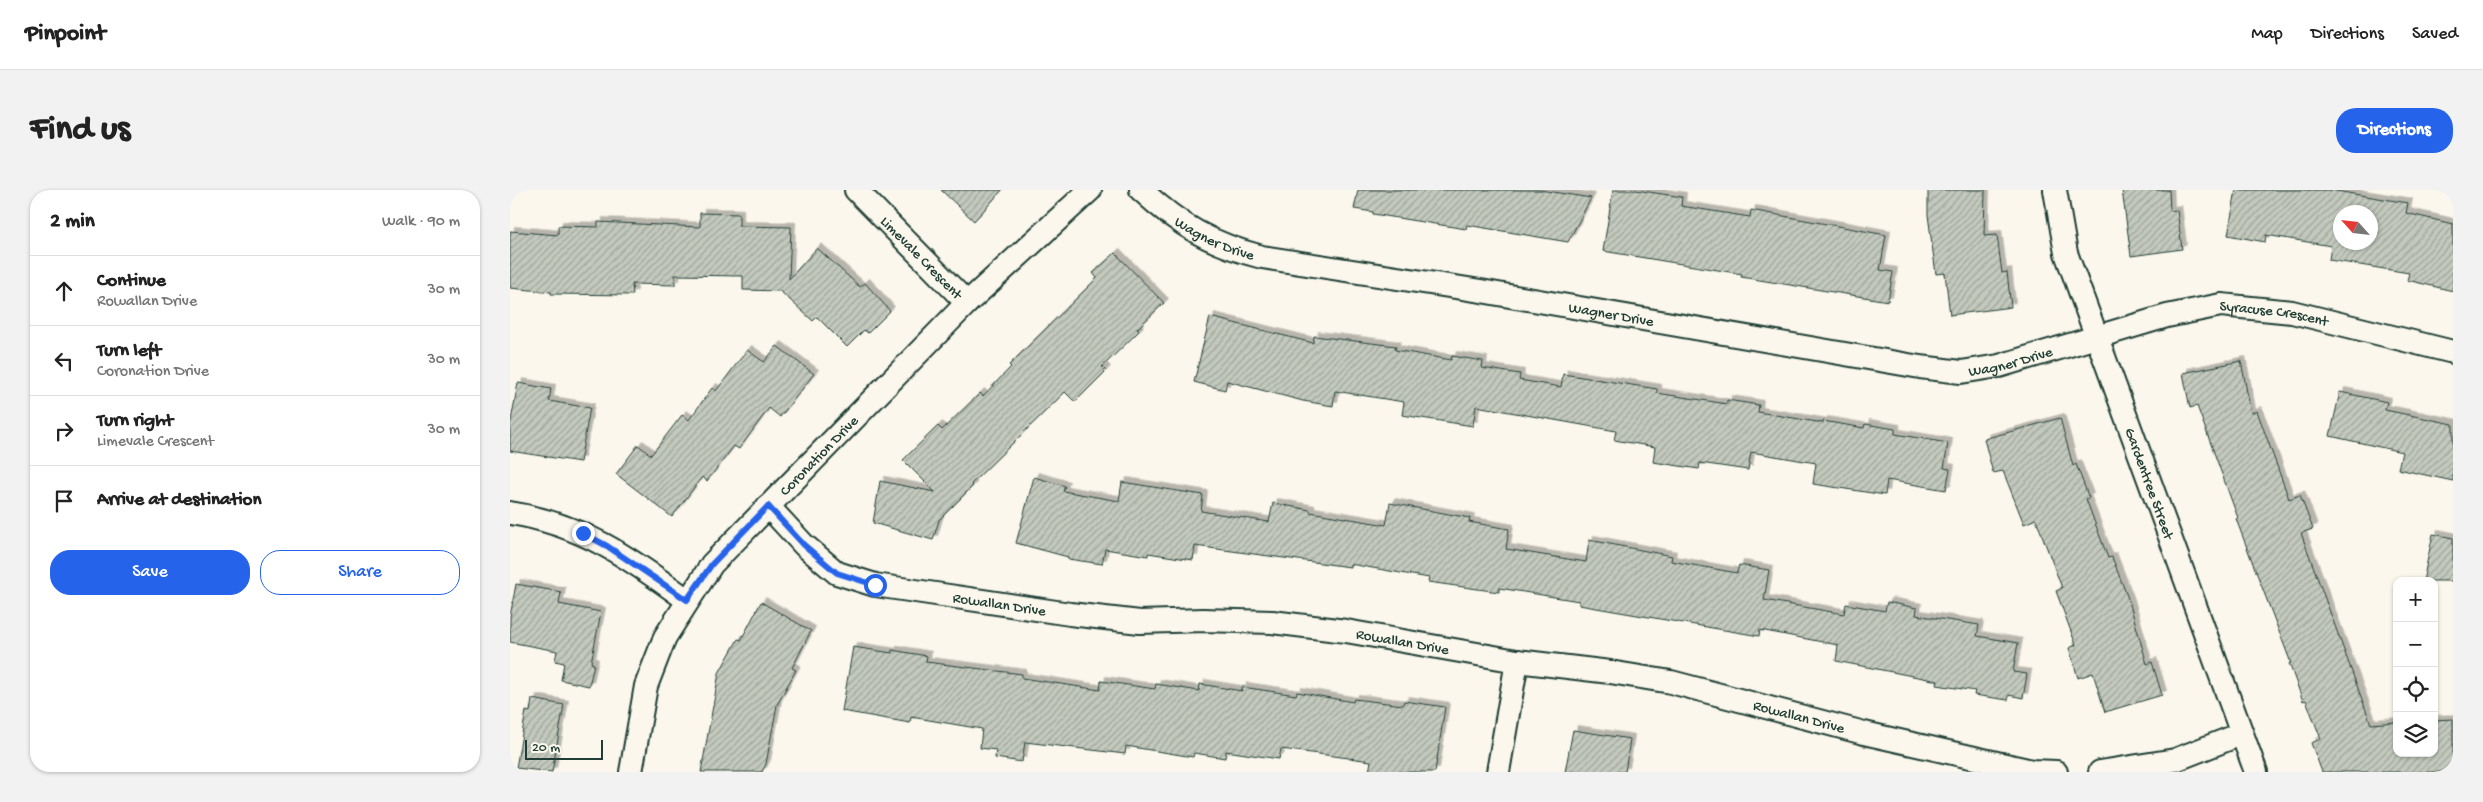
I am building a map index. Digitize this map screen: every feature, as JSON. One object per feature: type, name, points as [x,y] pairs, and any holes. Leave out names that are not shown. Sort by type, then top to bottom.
[{"type":"street","name":"Limevale Crescent","points":[[856,190],[967,303]]},
{"type":"street","name":"Coronation Drive","points":[[631,772],[646,686],[665,637],[687,600],[712,564],[967,303],[1090,190]]},
{"type":"street","name":"Wagner Drive","points":[[1141,190],[1181,224],[1203,237],[1232,250],[1262,257],[1482,290],[1920,367],[1961,372],[1999,366],[2095,336]]},
{"type":"street","name":"Gardentree Street","points":[[2055,190],[2066,253],[2256,772]]},
{"type":"street","name":"Syracuse Crescent","points":[[2095,336],[2167,316],[2221,305],[2292,312],[2453,352]]},
{"type":"street","name":"Rowallan Drive","points":[[768,506],[804,545],[837,573],[875,585],[1070,614],[1140,622],[1272,622],[1346,631],[1518,661],[1610,672],[1671,682],[1864,733],[2032,771],[2056,772]]},
{"type":"street","points":[[510,513],[556,523],[583,533],[607,546],[687,600]]},
{"type":"street","points":[[1498,772],[1518,661]]},
{"type":"street","points":[[2100,772],[2175,760],[2241,734]]},
{"type":"building","points":[[941,190],[1002,190],[974,221]]},
{"type":"building","points":[[1358,190],[1540,190],[1591,198],[1568,242],[1467,225],[1466,229],[1373,214],[1373,212],[1354,209]]},
{"type":"building","points":[[1613,190],[1636,190],[1682,197],[1681,206],[1750,217],[1751,210],[1886,235],[1880,270],[1893,272],[1888,301],[1741,277],[1742,274],[1603,251]]},
{"type":"building","points":[[1928,190],[1985,190],[1984,236],[1997,235],[2002,273],[2007,272],[2011,307],[1950,315],[1945,273],[1936,274],[1928,215]]},
{"type":"building","points":[[2122,190],[2169,190],[2170,211],[2177,210],[2182,249],[2131,256]]},
{"type":"building","points":[[2236,190],[2330,190],[2408,203],[2406,213],[2453,224],[2453,291],[2407,280],[2409,273],[2329,260],[2331,246],[2266,235],[2265,242],[2228,235]]},
{"type":"building","points":[[700,213],[739,214],[739,226],[791,227],[789,279],[817,248],[860,287],[865,283],[890,311],[868,333],[864,330],[847,347],[817,317],[813,321],[780,291],[743,290],[743,276],[675,275],[675,285],[632,284],[633,295],[551,294],[551,292],[510,288],[510,231],[558,235],[558,226],[598,227],[598,222],[700,227]]},
{"type":"building","points":[[1115,253],[1164,303],[1137,329],[1139,331],[1102,367],[1106,371],[1075,402],[1065,392],[971,484],[973,486],[939,520],[933,540],[873,523],[880,481],[935,492],[903,460],[938,426],[942,430],[980,393],[983,396],[1011,367],[1009,365],[1097,278],[1093,273]]},
{"type":"building","points":[[1210,317],[1313,343],[1314,336],[1396,346],[1395,350],[1451,360],[1452,356],[1483,361],[1482,368],[1520,374],[1519,380],[1561,387],[1563,374],[1657,389],[1657,393],[1727,404],[1727,400],[1759,405],[1758,412],[1823,423],[1823,421],[1864,428],[1865,424],[1895,429],[1895,434],[1948,443],[1944,468],[1950,469],[1946,490],[1887,480],[1885,495],[1813,484],[1816,463],[1751,452],[1748,470],[1700,463],[1699,469],[1653,462],[1655,447],[1614,440],[1616,431],[1476,406],[1473,426],[1402,415],[1404,402],[1335,391],[1333,406],[1303,401],[1227,381],[1225,390],[1194,382]]},
{"type":"building","points":[[777,346],[814,374],[780,417],[769,408],[739,449],[734,446],[707,481],[702,477],[672,517],[616,474],[638,445],[651,455],[682,415],[689,420],[712,388],[716,391],[747,350],[764,362]]},
{"type":"building","points":[[2241,361],[2251,413],[2257,411],[2289,499],[2300,495],[2313,529],[2301,533],[2371,724],[2393,722],[2393,757],[2438,757],[2438,720],[2453,719],[2453,772],[2322,772],[2311,743],[2321,739],[2306,700],[2303,701],[2289,663],[2291,663],[2236,519],[2238,518],[2197,406],[2190,408],[2183,373]]},
{"type":"building","points":[[518,383],[551,389],[549,401],[590,408],[580,462],[510,451],[510,426]]},
{"type":"building","points":[[2340,392],[2387,402],[2385,410],[2453,424],[2453,481],[2398,469],[2402,452],[2330,436]]},
{"type":"building","points":[[2060,418],[2073,466],[2076,464],[2089,498],[2086,499],[2108,558],[2112,557],[2129,601],[2147,664],[2152,662],[2162,695],[2105,712],[2093,673],[2078,678],[2069,648],[2076,645],[2056,591],[2062,588],[2036,519],[2024,524],[2003,471],[1993,473],[1984,439]]},
{"type":"building","points":[[1034,477],[1065,486],[1063,491],[1119,501],[1122,482],[1203,495],[1201,511],[1269,522],[1273,503],[1310,510],[1310,512],[1386,525],[1390,503],[1470,518],[1469,522],[1509,529],[1506,549],[1586,562],[1589,540],[1672,556],[1671,561],[1737,573],[1739,565],[1769,570],[1764,600],[1844,614],[1846,604],[1885,611],[1887,602],[1917,608],[1916,615],[1979,625],[1977,636],[2018,643],[2013,672],[2027,674],[2023,698],[2009,695],[2008,700],[1974,695],[1975,691],[1937,685],[1938,681],[1836,661],[1838,645],[1760,630],[1759,636],[1579,605],[1579,601],[1499,588],[1499,592],[1428,582],[1429,578],[1350,564],[1350,567],[1195,546],[1193,560],[1148,553],[1148,556],[1105,549],[1102,564],[1068,559],[1068,557],[1016,543]]},
{"type":"building","points":[[2433,534],[2453,538],[2453,581],[2438,581],[2438,577],[2424,577]]},
{"type":"building","points":[[516,584],[561,592],[559,604],[601,612],[591,663],[594,664],[589,686],[561,680],[564,663],[555,661],[557,651],[510,642],[510,617]]},
{"type":"building","points":[[761,602],[811,631],[792,668],[796,670],[777,705],[766,764],[762,772],[701,772],[719,673],[738,639],[741,640]]},
{"type":"building","points":[[853,647],[892,653],[892,650],[927,656],[926,662],[1022,674],[1022,678],[1100,690],[1101,681],[1155,689],[1156,684],[1199,691],[1200,684],[1242,691],[1242,687],[1296,695],[1297,692],[1353,702],[1354,699],[1403,705],[1404,701],[1445,707],[1435,772],[1369,772],[1371,761],[1281,749],[1279,759],[1226,751],[1225,758],[1194,753],[1193,757],[1126,746],[1125,754],[1025,742],[1022,762],[995,758],[996,750],[980,748],[982,729],[911,717],[910,723],[842,711]]},
{"type":"building","points":[[532,699],[564,705],[552,772],[516,768],[526,711],[530,712]]},
{"type":"building","points":[[1573,730],[1630,739],[1625,772],[1565,772]]},
{"type":"route","points":[[583,533],[607,546],[687,600],[712,564],[768,506],[804,545],[837,573],[875,585]]}]
